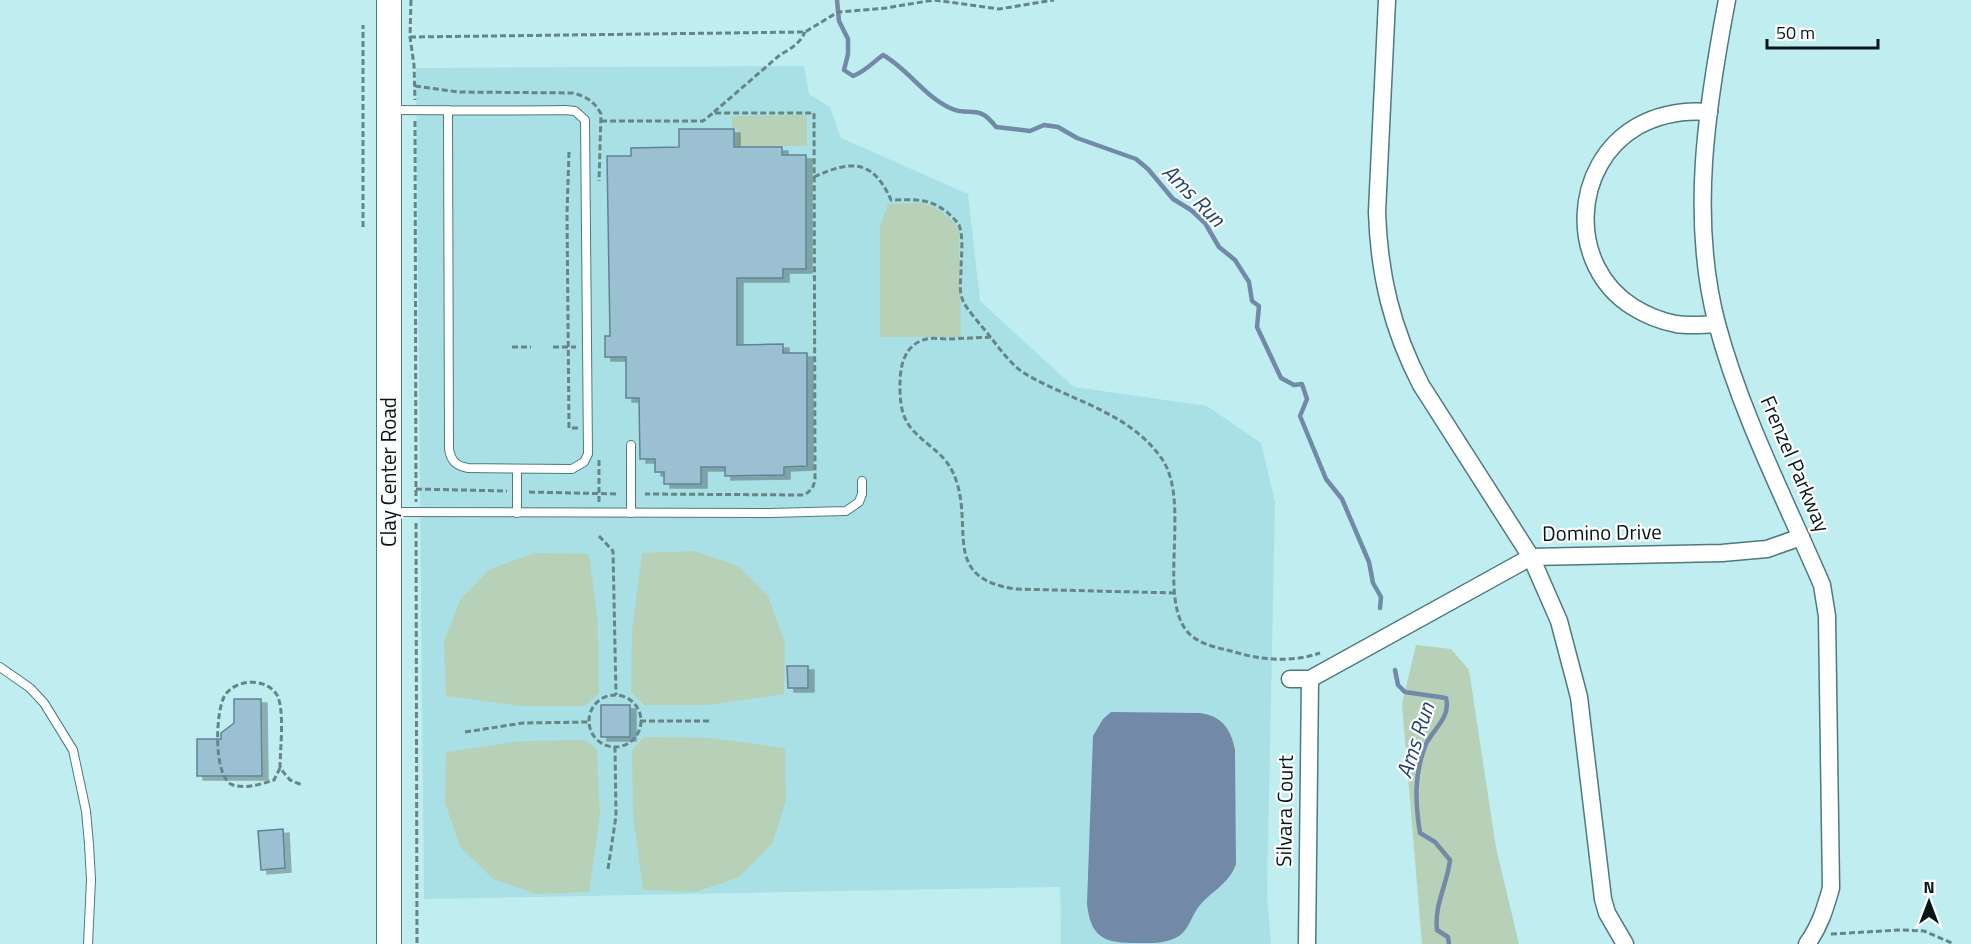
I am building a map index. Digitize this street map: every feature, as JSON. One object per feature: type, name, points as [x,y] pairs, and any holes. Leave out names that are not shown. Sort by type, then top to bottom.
[{"type":"street","name":"Clay Center Road","points":[[389,0],[389,944]]},
{"type":"street","points":[[1387,0],[1377,212],[1378,244],[1385,287],[1404,348],[1421,385],[1531,557],[1560,621],[1579,697],[1603,899],[1625,944]]},
{"type":"street","name":"Frenzel Parkway","points":[[1727,0],[1709,112],[1702,205],[1717,324],[1735,381],[1822,585],[1827,616],[1831,888],[1818,929],[1807,944]]},
{"type":"street","points":[[1709,112],[1675,113],[1656,118],[1637,126],[1623,138],[1610,151],[1598,169],[1586,207],[1585,228],[1589,250],[1596,266],[1617,295],[1627,303],[1646,315],[1676,324],[1717,324]]},
{"type":"street","name":"Domino Drive","points":[[1290,679],[1310,679],[1531,557],[1722,553],[1767,549],[1801,537]]},
{"type":"street","name":"Silvara Court","points":[[1306,944],[1310,679]]},
{"type":"lane","points":[[390,110],[448,110],[503,111],[575,111],[585,120],[588,454],[584,462],[572,470],[461,467],[454,464],[449,449],[448,110]]},
{"type":"lane","points":[[631,445],[631,513]]},
{"type":"lane","points":[[517,513],[518,469]]},
{"type":"lane","points":[[389,512],[846,511],[859,502],[862,494],[862,481]]},
{"type":"lane","points":[[0,667],[30,688],[44,703],[73,750],[86,811],[89,844],[91,880],[88,944]]},
{"type":"path","points":[[411,0],[410,37],[415,86],[416,499]]},
{"type":"path","points":[[410,37],[805,32],[838,12],[886,8],[934,0],[999,9],[1054,0]]},
{"type":"path","points":[[363,25],[363,227]]},
{"type":"path","points":[[601,121],[703,121],[781,54],[792,49],[802,40],[805,32]]},
{"type":"path","points":[[415,86],[459,92],[583,95],[597,107],[601,114],[598,181]]},
{"type":"path","points":[[645,494],[804,495],[814,486],[814,113],[712,113]]},
{"type":"path","points":[[569,152],[568,428],[588,428]]},
{"type":"path","points":[[814,177],[848,165],[860,166],[874,173],[884,184],[891,200],[932,202],[953,218],[958,225],[961,237],[962,298],[1009,359],[1027,375],[1118,418],[1153,447],[1169,473],[1175,504],[1175,593],[1179,620],[1192,637],[1211,646],[1240,654],[1296,659],[1320,653]]},
{"type":"path","points":[[567,213],[576,213]]},
{"type":"path","points":[[991,338],[924,339],[914,345],[904,357],[900,370],[902,412],[910,428],[939,452],[950,467],[957,484],[963,549],[968,562],[985,581],[1015,589],[1175,593]]},
{"type":"path","points":[[513,347],[531,347]]},
{"type":"path","points":[[553,347],[576,347]]},
{"type":"path","points":[[599,450],[599,502]]},
{"type":"path","points":[[416,489],[507,491]]},
{"type":"path","points":[[527,492],[619,494]]},
{"type":"path","points":[[416,525],[417,944]]},
{"type":"path","points":[[599,536],[613,551],[616,695]]},
{"type":"path","points":[[280,768],[274,780],[249,787],[232,785],[224,778],[219,758],[218,721],[225,695],[233,688],[243,683],[255,682],[270,687],[277,696],[280,710],[280,768],[290,780],[302,785]]},
{"type":"path","points":[[616,695],[630,700],[639,713],[640,720],[636,736],[615,747],[600,742],[594,736],[589,722],[593,706],[607,696],[616,695]]},
{"type":"path","points":[[640,720],[709,720]]},
{"type":"path","points":[[465,732],[523,723],[589,722]]},
{"type":"path","points":[[608,869],[616,816],[615,747]]},
{"type":"path","points":[[1831,934],[1924,931],[1954,944]]},
{"type":"shaded area","points":[[804,66],[809,94],[830,107],[841,138],[968,194],[980,301],[1074,387],[1207,406],[1261,443],[1275,502],[1267,895],[1271,944],[1061,944],[1060,887],[424,899],[416,68]]},
{"type":"shaded area","points":[[1111,712],[1208,715],[1220,720],[1228,730],[1235,750],[1236,864],[1229,878],[1202,903],[1182,933],[1175,938],[1157,943],[1121,942],[1104,938],[1093,927],[1089,917],[1087,904],[1093,736],[1103,719]]},
{"type":"green space","points":[[807,115],[807,146],[737,146],[737,128],[732,128],[732,116]]},
{"type":"green space","points":[[922,203],[943,213],[959,230],[961,337],[880,337],[880,227],[888,204]]},
{"type":"green space","points":[[695,551],[738,566],[768,596],[785,643],[784,694],[709,705],[644,705],[631,692],[632,631],[642,553]]},
{"type":"green space","points":[[535,553],[589,554],[598,622],[599,693],[585,706],[521,706],[446,696],[444,642],[460,600],[490,569]]},
{"type":"green space","points":[[1416,645],[1451,649],[1469,670],[1496,848],[1519,944],[1422,944],[1402,704]]},
{"type":"green space","points":[[644,737],[711,738],[785,748],[786,801],[772,844],[739,877],[696,892],[643,890],[633,815],[632,750]]},
{"type":"green space","points":[[586,740],[597,750],[600,816],[589,892],[536,894],[493,879],[460,847],[445,803],[446,752],[521,741]]},
{"type":"building","points":[[679,129],[734,129],[734,147],[782,147],[782,155],[806,155],[806,269],[783,269],[783,278],[737,278],[737,345],[783,344],[783,353],[807,353],[807,466],[784,467],[784,475],[725,476],[725,467],[701,467],[701,484],[664,484],[664,472],[655,472],[655,459],[640,459],[639,398],[626,398],[626,357],[605,357],[605,336],[610,336],[607,156],[631,156],[631,148],[679,147]]},
{"type":"building","points":[[787,666],[808,666],[808,688],[788,688]]},
{"type":"building","points":[[234,699],[261,699],[262,776],[197,776],[197,739],[221,739],[221,733],[234,723]]},
{"type":"building","points":[[601,705],[630,705],[630,737],[601,737]]},
{"type":"building","points":[[283,829],[285,868],[261,870],[258,831]]},
{"type":"waterway","name":"Ams Run","points":[[837,0],[839,21],[848,39],[848,54],[844,70],[853,76],[883,55],[941,103],[957,111],[984,115],[996,127],[1030,131],[1044,125],[1058,127],[1077,138],[1136,159],[1148,169],[1173,199],[1191,210],[1205,223],[1219,247],[1235,260],[1249,282],[1252,301],[1259,306],[1257,327],[1281,378],[1294,385],[1302,384],[1307,399],[1300,416],[1326,479],[1342,499],[1369,562],[1373,583],[1381,597],[1380,608]]},
{"type":"waterway","name":"Ams Run","points":[[1395,670],[1398,685],[1405,692],[1446,698],[1444,717],[1426,744],[1419,766],[1417,810],[1420,833],[1435,842],[1450,860],[1437,912],[1437,930],[1448,937],[1449,944]]}]
